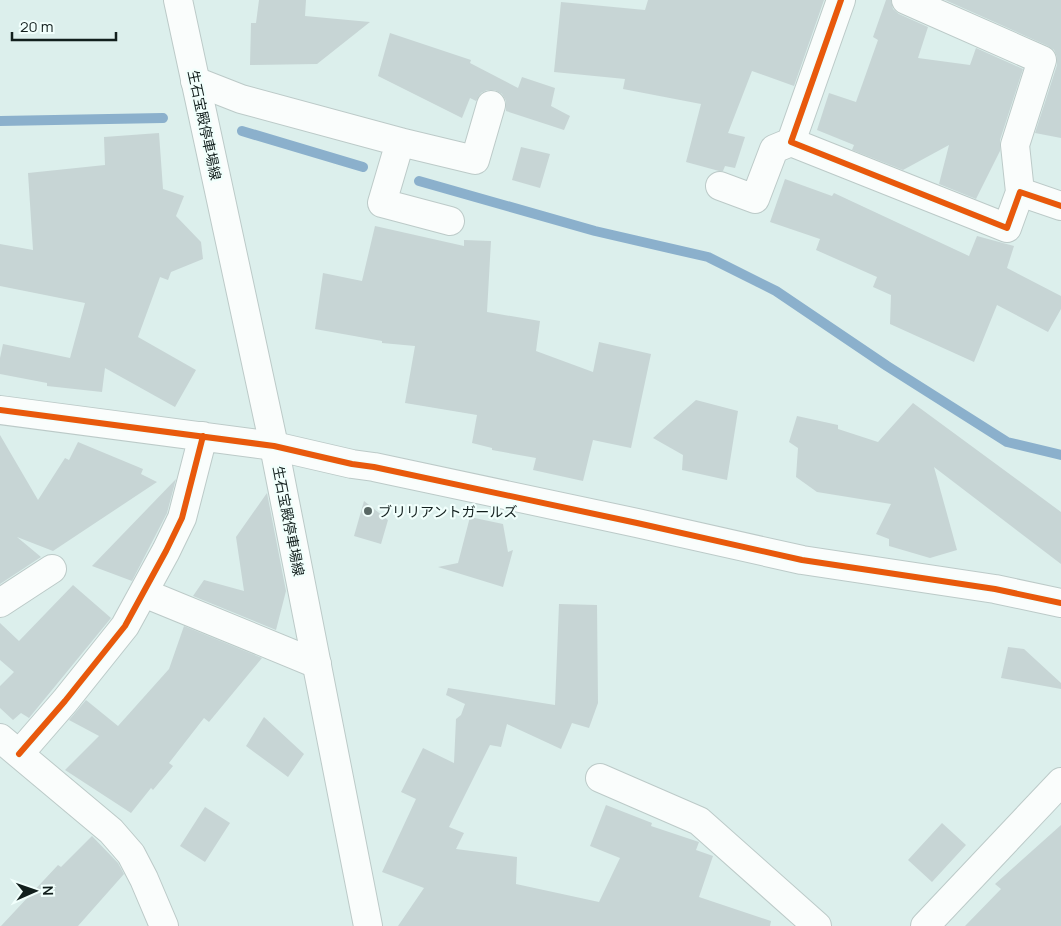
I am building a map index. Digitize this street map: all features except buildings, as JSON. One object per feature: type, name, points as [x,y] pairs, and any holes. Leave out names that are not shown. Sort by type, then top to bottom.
[{"type":"street","name":"生石宝殿停車場線","points":[[178,0],[274,446],[368,926]]},
{"type":"street","points":[[791,142],[842,0]]},
{"type":"street","points":[[720,186],[755,199],[774,149],[791,142],[1007,228],[1020,192],[1015,145],[1042,60],[906,0]]},
{"type":"street","points":[[195,81],[241,100],[475,160],[491,105]]},
{"type":"street","points":[[400,142],[382,203],[450,221]]},
{"type":"street","points":[[1020,192],[1061,206]]},
{"type":"street","points":[[0,410],[274,446],[352,464],[637,522],[802,560],[1061,602]]},
{"type":"street","points":[[164,926],[131,854],[110,831],[9,746],[65,701],[125,626],[182,518],[203,436]]},
{"type":"street","points":[[0,603],[52,569]]},
{"type":"street","points":[[144,592],[317,664]]},
{"type":"street","points":[[600,778],[698,821],[817,926]]},
{"type":"street","points":[[925,926],[1061,782]]},
{"type":"waterway","points":[[0,121],[163,118]]},
{"type":"waterway","points":[[242,131],[363,167]]},
{"type":"waterway","points":[[419,181],[595,231],[708,257],[776,291],[887,366],[1007,442],[1061,455]]},
{"type":"cycle path","points":[[841,0],[791,142],[1007,228],[1020,192],[1061,206]]},
{"type":"cycle path","points":[[0,410],[274,446],[802,560],[995,589],[1061,603]]},
{"type":"cycle path","points":[[19,754],[65,701],[125,626],[182,518],[203,436]]},
{"type":"place","name":"ブリリアントガールズ","points":[[368,511]]}]
